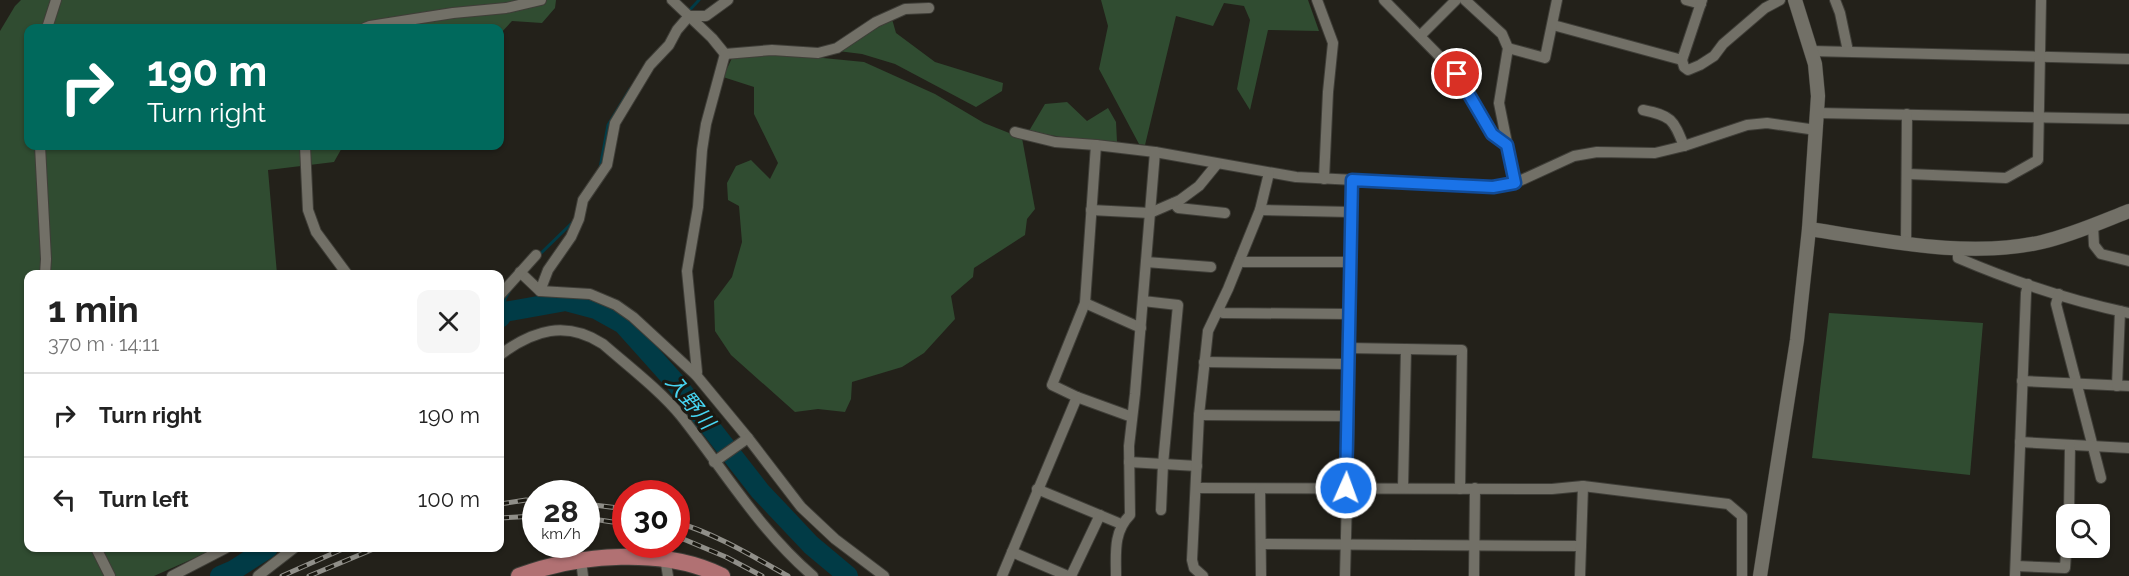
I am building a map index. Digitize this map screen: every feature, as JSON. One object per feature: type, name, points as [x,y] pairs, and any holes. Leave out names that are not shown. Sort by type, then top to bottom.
[{"type":"main road","points":[[519,576],[543,567],[582,568],[623,558]]},
{"type":"main road","points":[[665,558],[711,570],[722,576]]},
{"type":"street","points":[[48,24],[56,0]]},
{"type":"street","points":[[383,24],[453,13],[506,8],[541,0]]},
{"type":"street","points":[[672,0],[725,54]]},
{"type":"street","points":[[536,288],[571,237],[579,219],[583,200],[607,165],[615,123],[650,65],[669,45],[677,30],[689,16],[706,16],[728,0]]},
{"type":"street","points":[[1317,0],[1334,43],[1328,92],[1324,179]]},
{"type":"street","points":[[1384,0],[1457,74],[1492,134],[1507,145]]},
{"type":"street","points":[[1420,36],[1456,0]]},
{"type":"street","points":[[1465,0],[1502,34],[1508,48],[1499,104],[1515,183]]},
{"type":"street","points":[[1508,48],[1545,58],[1557,0]]},
{"type":"street","points":[[1686,0],[1701,2],[1683,60],[1684,68],[1688,70],[1714,56],[1723,44],[1765,8],[1780,0]]},
{"type":"street","points":[[1760,576],[1797,340],[1809,230],[1816,130],[1818,96],[1815,64],[1795,0]]},
{"type":"street","points":[[1834,0],[1840,13],[1848,51]]},
{"type":"street","points":[[1908,174],[2006,178],[2038,160],[2041,0]]},
{"type":"street","points":[[725,54],[772,50],[818,53],[837,48],[876,22],[905,9],[929,9]]},
{"type":"street","points":[[1553,25],[1683,60]]},
{"type":"street","points":[[1811,51],[2129,58]]},
{"type":"street","points":[[696,375],[695,342],[687,271],[698,207],[706,124],[725,54]]},
{"type":"street","points":[[1643,110],[1659,113],[1675,123],[1684,146]]},
{"type":"street","points":[[1817,113],[2129,119]]},
{"type":"street","points":[[1906,243],[1907,114]]},
{"type":"street","points":[[1015,132],[1055,142],[1155,152],[1296,177],[1493,187],[1515,183],[1574,156],[1597,153],[1655,153],[1747,125],[1767,123],[1816,130]]},
{"type":"street","points":[[1096,145],[1085,303],[1052,385],[1077,397],[1132,417]]},
{"type":"street","points":[[40,150],[45,270]]},
{"type":"street","points":[[304,150],[308,210],[316,232],[345,270]]},
{"type":"street","points":[[1116,576],[1116,542],[1121,524],[1130,515],[1129,462],[1132,417],[1155,152]]},
{"type":"street","points":[[1091,210],[1150,213],[1174,203],[1199,186],[1217,164]]},
{"type":"street","points":[[1203,576],[1194,568],[1192,560],[1199,415],[1208,331],[1219,310],[1260,210],[1269,173]]},
{"type":"street","points":[[1345,576],[1352,180]]},
{"type":"street","points":[[1174,203],[1178,208],[1225,213]]},
{"type":"street","points":[[1260,210],[1351,212]]},
{"type":"street","points":[[1809,230],[1906,243],[1999,248],[2042,242],[2129,211]]},
{"type":"street","points":[[2093,225],[2094,245],[2101,254],[2129,261]]},
{"type":"street","points":[[1958,247],[1958,258],[2028,284],[2124,312],[2117,386]]},
{"type":"street","points":[[504,291],[536,255]]},
{"type":"street","points":[[1240,260],[1350,262]]},
{"type":"street","points":[[1146,262],[1211,267]]},
{"type":"street","points":[[521,274],[536,288],[590,294],[616,304],[658,338],[696,375],[801,507],[835,539],[884,576]]},
{"type":"street","points":[[2028,284],[2015,571],[2059,572],[2065,568],[2066,558]]},
{"type":"street","points":[[2059,294],[2056,304],[2101,478]]},
{"type":"street","points":[[1143,301],[1178,305],[1163,464],[1161,510]]},
{"type":"street","points":[[1085,303],[1141,328]]},
{"type":"street","points":[[1219,310],[1223,313],[1349,314]]},
{"type":"street","points":[[504,353],[533,335],[553,330],[578,332],[590,336],[620,358],[680,414],[760,521],[798,564],[813,576]]},
{"type":"street","points":[[1348,348],[1462,350],[1460,489]]},
{"type":"street","points":[[1403,488],[1406,349]]},
{"type":"street","points":[[1204,362],[1347,364]]},
{"type":"street","points":[[2022,381],[2129,386]]},
{"type":"street","points":[[1002,576],[1077,397]]},
{"type":"street","points":[[1199,415],[1348,416]]},
{"type":"street","points":[[714,462],[748,438]]},
{"type":"street","points":[[2020,442],[2129,448]]},
{"type":"street","points":[[2069,504],[2070,445]]},
{"type":"street","points":[[1129,462],[1197,466]]},
{"type":"street","points":[[1196,488],[1552,489],[1583,486],[1728,504],[1742,516],[1742,576]]},
{"type":"street","points":[[1580,576],[1583,486]]},
{"type":"street","points":[[1474,576],[1475,488]]},
{"type":"street","points":[[1037,489],[1121,524]]},
{"type":"street","points":[[1260,489],[1261,576]]},
{"type":"street","points":[[1012,552],[1070,576],[1100,515]]},
{"type":"street","points":[[1261,544],[1581,546]]},
{"type":"street","points":[[98,552],[110,576]]},
{"type":"street","points":[[172,576],[218,552]]},
{"type":"street","points":[[258,576],[289,552]]},
{"type":"street","points":[[665,558],[668,576]]},
{"type":"green space","points":[[21,0],[556,0],[555,8],[542,23],[512,21],[504,30],[504,24],[24,24],[24,150],[341,150],[334,162],[268,170],[277,270],[24,270],[24,552],[208,552],[154,576],[0,576],[0,31]]},
{"type":"green space","points":[[1101,0],[1308,0],[1319,31],[1268,30],[1250,110],[1237,89],[1250,20],[1244,6],[1224,3],[1213,26],[1176,16],[1145,145],[1139,144],[1099,69],[1108,26]]},
{"type":"green space","points":[[892,19],[896,33],[935,62],[1003,83],[1002,91],[976,107],[895,64],[862,54],[838,51]]},
{"type":"green space","points":[[772,53],[864,62],[935,94],[984,123],[1022,138],[1035,209],[1027,219],[1025,235],[974,268],[973,277],[951,296],[955,319],[924,353],[902,367],[852,382],[851,399],[845,412],[818,409],[795,412],[731,355],[715,331],[714,301],[732,277],[742,242],[739,206],[728,200],[727,183],[736,166],[751,160],[770,179],[778,163],[754,114],[754,87],[723,77],[732,58]]},
{"type":"green space","points":[[1067,102],[1087,121],[1108,108],[1116,122],[1117,142],[1066,138],[1029,131],[1045,104]]},
{"type":"green space","points":[[1829,313],[1983,323],[1970,475],[1812,458]]},
{"type":"waterway","points":[[688,12],[699,0]]},
{"type":"waterway","points":[[600,168],[608,125],[630,89]]},
{"type":"waterway","points":[[539,255],[573,222]]},
{"type":"waterway","points":[[504,312],[505,299],[509,292]]},
{"type":"waterway","name":"入野川","points":[[504,312],[566,301],[596,309],[623,324],[675,382],[760,491],[811,545],[848,576]]},
{"type":"waterway","name":"入野川","points":[[220,576],[262,552]]},
{"type":"railway","points":[[504,503],[522,501]]},
{"type":"railway","points":[[600,506],[612,507]]},
{"type":"railway","points":[[504,518],[522,517]]},
{"type":"railway","points":[[600,520],[612,522]]},
{"type":"railway","points":[[690,527],[720,539],[788,576]]},
{"type":"railway","points":[[690,542],[762,576]]},
{"type":"railway","points":[[282,576],[336,552]]},
{"type":"railway","points":[[309,576],[366,552]]},
{"type":"route","points":[[1346,488],[1352,180],[1493,187],[1515,183],[1507,145],[1492,134],[1457,74]]}]
